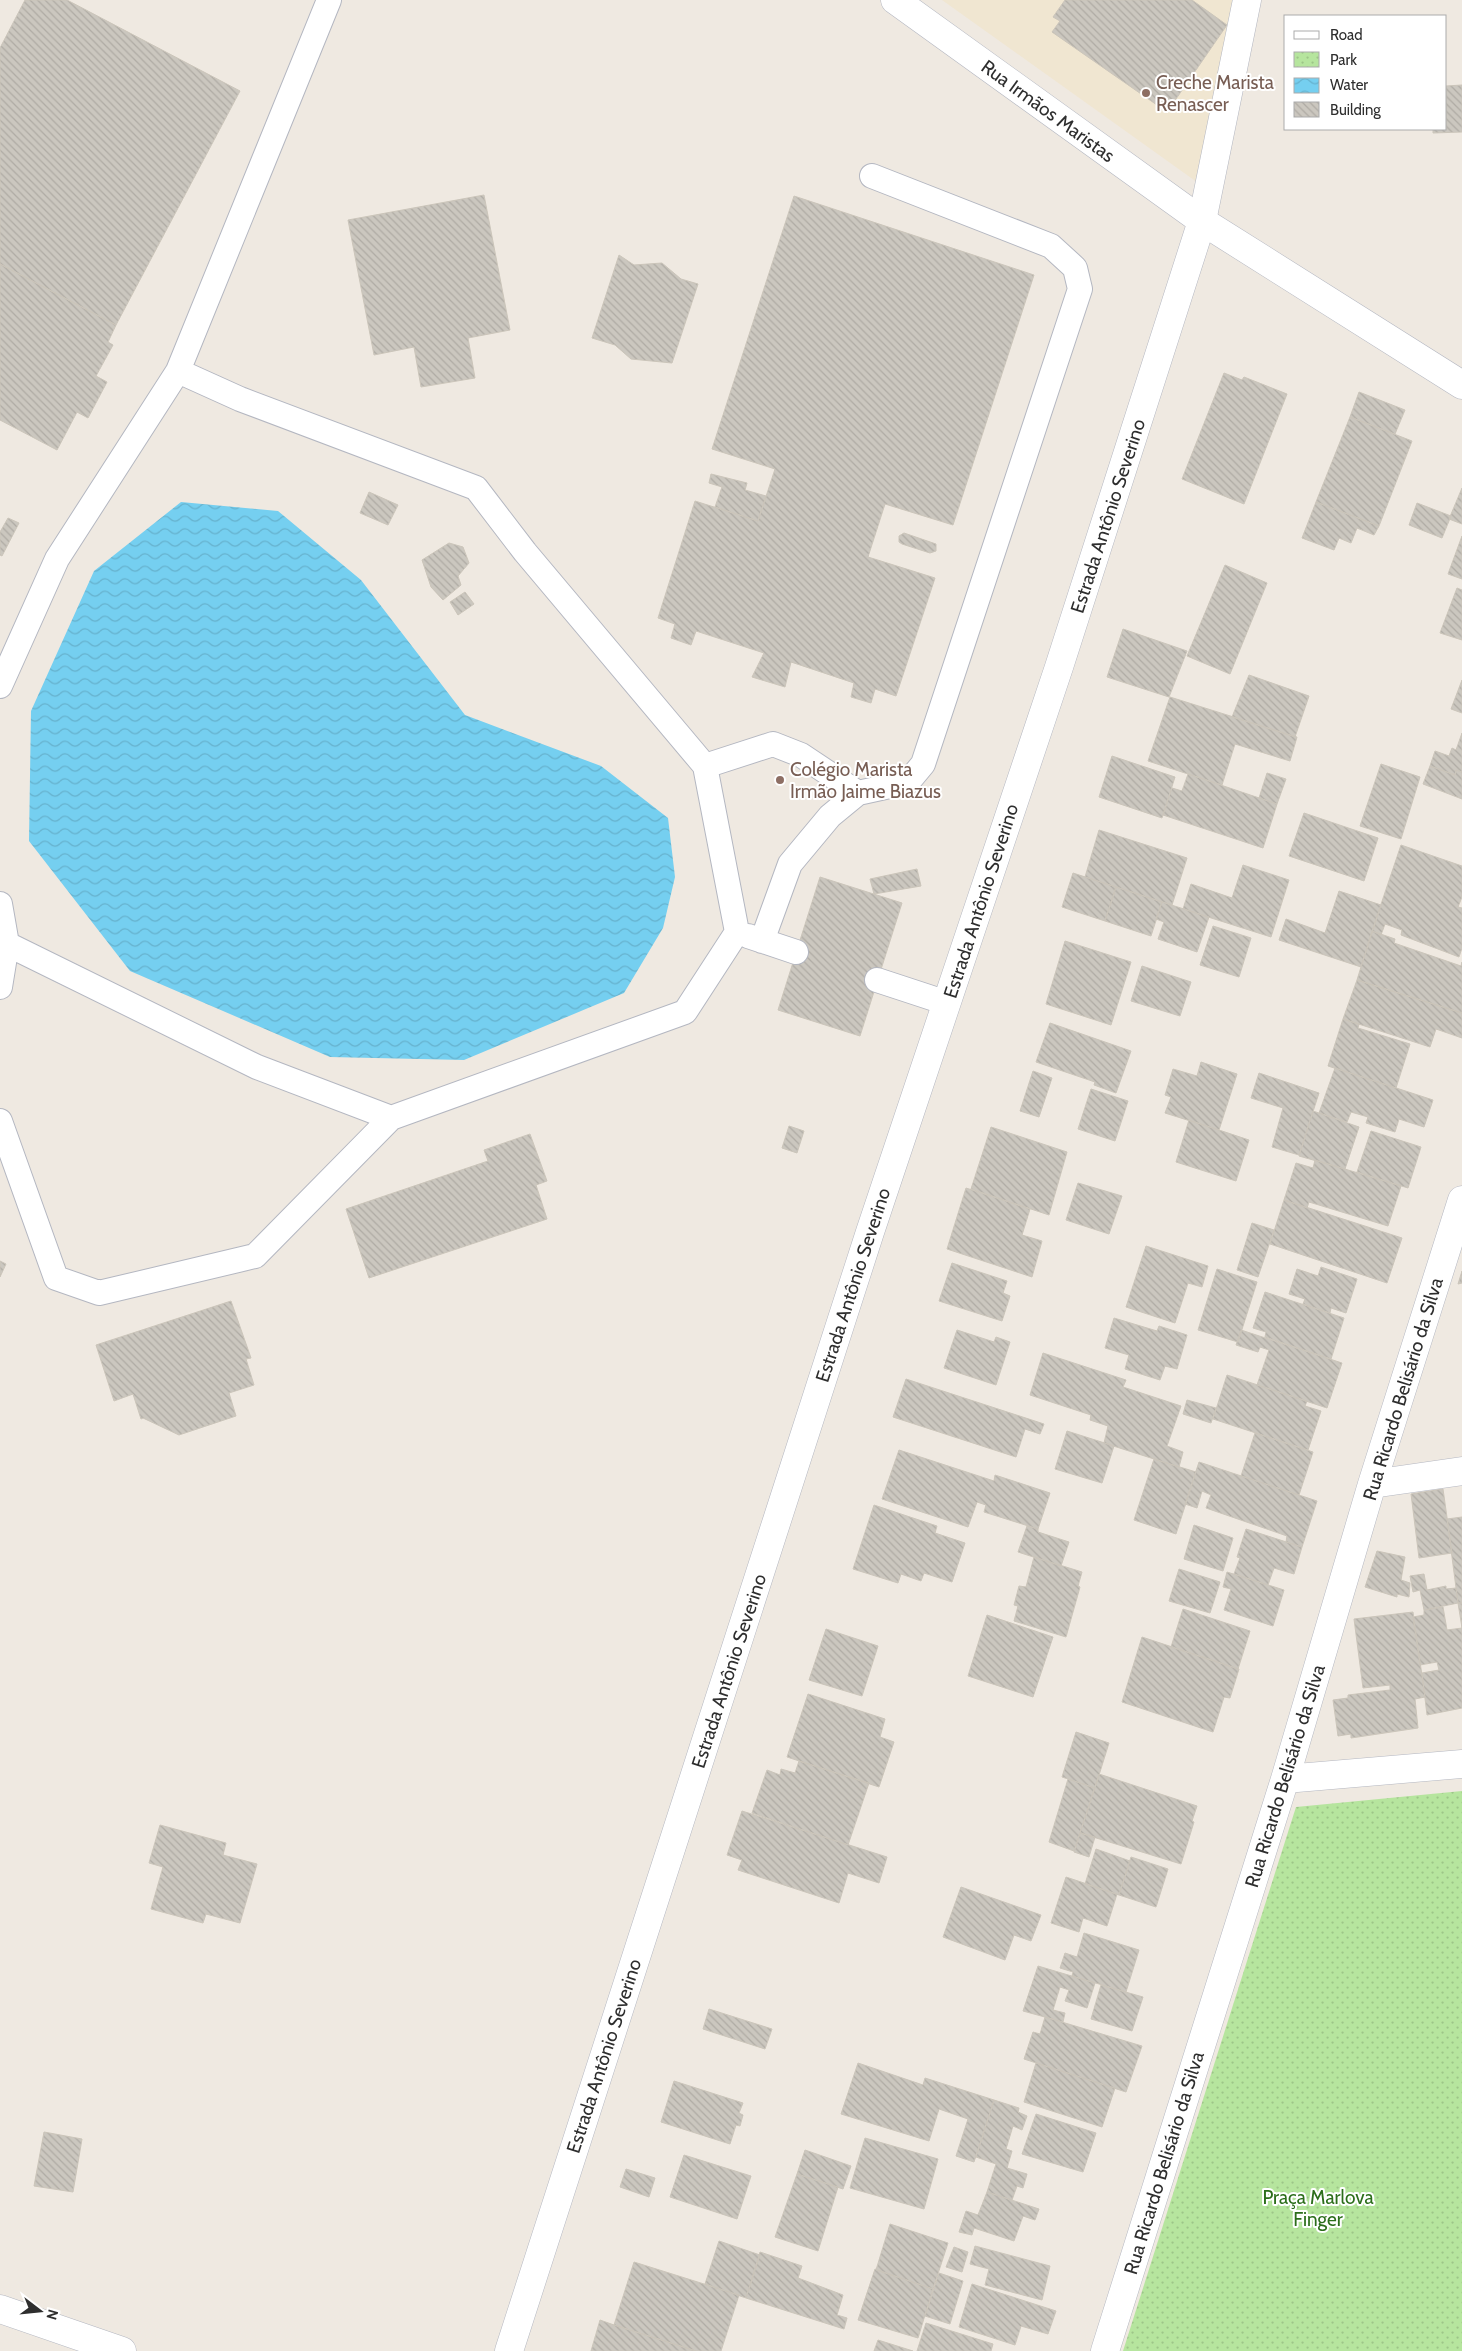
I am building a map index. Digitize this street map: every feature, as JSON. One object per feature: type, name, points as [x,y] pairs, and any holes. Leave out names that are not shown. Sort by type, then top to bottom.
[{"type":"street","name":"Rua Irmãos Maristas","points":[[895,0],[1202,221]]},
{"type":"street","name":"Estrada Antônio Severino","points":[[510,2351],[870,1232],[1062,657],[1202,221],[1247,0]]},
{"type":"street","points":[[1202,221],[1462,385]]},
{"type":"street","name":"Rua Ricardo Belisário da Silva","points":[[1105,2351],[1285,1779],[1372,1484],[1462,1200]]},
{"type":"street","points":[[1372,1484],[1462,1471]]},
{"type":"street","points":[[1285,1779],[1462,1764]]},
{"type":"street","points":[[0,2309],[122,2351]]},
{"type":"lane","points":[[2,674],[58,559],[178,371],[329,0]]},
{"type":"lane","points":[[762,941],[790,864],[830,816],[858,793],[908,782],[923,764],[1080,289],[1075,268],[1051,246],[872,176]]},
{"type":"lane","points":[[0,1120],[56,1278],[98,1293],[255,1256],[391,1118],[685,1012],[737,932],[704,766],[525,552],[476,488],[240,399],[178,371]]},
{"type":"lane","points":[[704,766],[773,744],[801,755],[858,793]]},
{"type":"lane","points":[[0,904],[7,944],[0,987]]},
{"type":"lane","points":[[737,932],[796,952]]},
{"type":"lane","points":[[7,944],[257,1067],[391,1118]]},
{"type":"lane","points":[[877,980],[947,1003]]},
{"type":"shaded area","name":"Creche Marista Renascer","points":[[942,0],[1239,0],[1201,185]]},
{"type":"green space","name":"Praça Marlova Finger","points":[[1462,1791],[1462,2351],[1123,2351],[1296,1807]]},
{"type":"water","points":[[181,502],[278,511],[361,580],[465,715],[601,766],[668,818],[675,877],[663,928],[624,993],[464,1060],[330,1057],[130,971],[29,841],[31,711],[94,571]]},
{"type":"building","points":[[25,0],[67,0],[240,91],[116,325],[0,264],[0,48]]},
{"type":"building","points":[[1065,0],[1192,0],[1227,25],[1167,112],[1052,32],[1060,21],[1053,17]]},
{"type":"building","points":[[1462,85],[1462,132],[1433,133],[1433,130],[1447,130],[1447,86]]},
{"type":"building","points":[[484,195],[510,330],[468,338],[475,378],[421,387],[414,347],[374,355],[348,220]]},
{"type":"building","points":[[794,196],[1034,275],[953,525],[885,504],[868,557],[935,578],[896,696],[875,689],[871,703],[851,697],[854,683],[791,662],[785,687],[752,677],[764,653],[696,631],[691,645],[671,638],[675,624],[658,618],[695,501],[758,521],[775,469],[712,449]]},
{"type":"building","points":[[619,255],[634,265],[662,263],[681,279],[698,284],[672,363],[631,359],[615,345],[592,338]]},
{"type":"building","points":[[0,264],[116,325],[108,342],[113,345],[96,376],[107,382],[88,418],[77,412],[57,450],[0,420]]},
{"type":"building","points":[[1224,373],[1242,380],[1244,377],[1287,394],[1244,504],[1182,479]]},
{"type":"building","points":[[1359,392],[1405,410],[1395,434],[1350,417]]},
{"type":"building","points":[[1350,417],[1412,441],[1379,526],[1316,502]]},
{"type":"building","points":[[711,474],[747,483],[745,490],[766,496],[758,521],[715,507],[722,487],[709,483]]},
{"type":"building","points":[[1462,488],[1462,524],[1449,519]]},
{"type":"building","points":[[369,492],[398,505],[388,525],[360,513]]},
{"type":"building","points":[[1316,502],[1379,526],[1374,535],[1357,528],[1351,543],[1339,538],[1334,550],[1302,538]]},
{"type":"building","points":[[1417,503],[1451,516],[1442,538],[1409,525]]},
{"type":"building","points":[[8,518],[19,523],[2,556],[0,555],[0,532]]},
{"type":"building","points":[[904,533],[936,544],[936,551],[930,553],[902,544],[899,542],[899,536]]},
{"type":"building","points":[[1462,536],[1462,579],[1448,574]]},
{"type":"building","points":[[449,543],[463,547],[469,563],[458,576],[461,585],[443,600],[431,587],[422,560]]},
{"type":"building","points":[[1225,565],[1267,583],[1230,674],[1187,656]]},
{"type":"building","points":[[1457,588],[1462,590],[1462,640],[1440,633]]},
{"type":"building","points":[[465,592],[474,604],[458,615],[450,602]]},
{"type":"building","points":[[1123,629],[1187,651],[1169,697],[1107,677]]},
{"type":"building","points":[[1249,675],[1309,696],[1295,737],[1232,717]]},
{"type":"building","points":[[1462,680],[1462,713],[1451,709]]},
{"type":"building","points":[[1170,697],[1297,737],[1290,761],[1235,744],[1222,785],[1148,761]]},
{"type":"building","points":[[1462,733],[1462,772],[1456,770],[1455,775],[1430,766],[1435,751],[1449,756],[1452,748],[1456,750]]},
{"type":"building","points":[[1112,756],[1175,777],[1162,818],[1099,797]]},
{"type":"building","points":[[1381,764],[1420,777],[1401,839],[1360,826]]},
{"type":"building","points":[[1430,766],[1455,775],[1456,770],[1462,772],[1462,799],[1423,784]]},
{"type":"building","points":[[1267,773],[1286,779],[1277,804],[1259,798]]},
{"type":"building","points":[[1188,774],[1277,804],[1263,848],[1163,815],[1172,788],[1182,791]]},
{"type":"building","points":[[1304,813],[1378,838],[1364,881],[1289,856]]},
{"type":"building","points":[[1099,830],[1187,858],[1172,905],[1085,877]]},
{"type":"building","points":[[1401,845],[1462,866],[1462,897],[1458,907],[1462,908],[1462,948],[1459,957],[1401,935],[1402,930],[1385,924],[1381,935],[1372,931]]},
{"type":"building","points":[[1243,865],[1289,880],[1271,937],[1183,909],[1191,884],[1232,898]]},
{"type":"building","points":[[917,869],[921,886],[874,894],[870,879]]},
{"type":"building","points":[[1073,873],[1116,887],[1105,921],[1062,907]]},
{"type":"building","points":[[820,877],[902,903],[860,1036],[778,1010]]},
{"type":"building","points":[[1116,887],[1162,902],[1151,936],[1105,921]]},
{"type":"building","points":[[1339,891],[1381,905],[1361,967],[1279,940],[1286,919],[1325,933]]},
{"type":"building","points":[[1162,902],[1209,917],[1197,952],[1158,939],[1164,922],[1156,919]]},
{"type":"building","points":[[1213,926],[1251,938],[1239,977],[1200,965]]},
{"type":"building","points":[[1372,931],[1395,939],[1394,943],[1461,966],[1462,962],[1462,1013],[1357,980]]},
{"type":"building","points":[[1065,941],[1131,962],[1111,1025],[1046,1004]]},
{"type":"building","points":[[1142,966],[1191,982],[1180,1016],[1131,1001]]},
{"type":"building","points":[[1357,980],[1462,1013],[1462,1038],[1436,1029],[1430,1047],[1343,1019]]},
{"type":"building","points":[[1343,1019],[1359,1024],[1358,1028],[1410,1044],[1396,1088],[1328,1066]]},
{"type":"building","points":[[1050,1023],[1131,1051],[1116,1093],[1094,1085],[1095,1082],[1036,1062]]},
{"type":"building","points":[[1201,1062],[1237,1074],[1219,1130],[1165,1113],[1171,1097],[1165,1095],[1173,1069],[1197,1076]]},
{"type":"building","points":[[1335,1068],[1433,1100],[1424,1127],[1399,1119],[1395,1132],[1366,1123],[1368,1117],[1351,1112],[1347,1122],[1319,1113]]},
{"type":"building","points":[[1033,1071],[1052,1078],[1039,1117],[1020,1111]]},
{"type":"building","points":[[1259,1073],[1319,1093],[1299,1155],[1272,1147],[1283,1108],[1251,1098]]},
{"type":"building","points":[[1091,1089],[1128,1101],[1115,1141],[1078,1129]]},
{"type":"building","points":[[1313,1111],[1359,1127],[1345,1169],[1299,1156]]},
{"type":"building","points":[[1189,1120],[1249,1140],[1236,1181],[1176,1162]]},
{"type":"building","points":[[789,1126],[804,1131],[797,1153],[782,1148]]},
{"type":"building","points":[[991,1127],[1067,1152],[1049,1215],[971,1189]]},
{"type":"building","points":[[1371,1131],[1421,1147],[1408,1188],[1357,1172]]},
{"type":"building","points":[[530,1134],[547,1181],[536,1185],[547,1219],[369,1278],[346,1209],[488,1161],[484,1150]]},
{"type":"building","points":[[1315,1160],[1401,1186],[1388,1226],[1309,1202],[1307,1208],[1284,1200],[1296,1163],[1313,1168]]},
{"type":"building","points":[[1078,1183],[1122,1196],[1109,1234],[1066,1220]]},
{"type":"building","points":[[966,1188],[1030,1209],[1022,1235],[1042,1241],[1032,1277],[947,1249]]},
{"type":"building","points":[[1284,1200],[1402,1238],[1387,1283],[1270,1244]]},
{"type":"building","points":[[1252,1223],[1274,1230],[1258,1277],[1237,1270]]},
{"type":"building","points":[[1146,1246],[1208,1266],[1202,1287],[1188,1283],[1175,1323],[1126,1307]]},
{"type":"building","points":[[0,1261],[6,1264],[0,1277]]},
{"type":"building","points":[[952,1263],[1007,1281],[1003,1293],[1010,1296],[1002,1321],[939,1301]]},
{"type":"building","points":[[1321,1267],[1357,1279],[1346,1313],[1331,1308],[1330,1313],[1303,1304],[1305,1299],[1289,1294],[1297,1269],[1318,1276]]},
{"type":"building","points":[[1217,1269],[1257,1282],[1238,1342],[1198,1330]]},
{"type":"building","points":[[1462,1271],[1462,1283],[1458,1284]]},
{"type":"building","points":[[1265,1292],[1344,1318],[1331,1359],[1265,1337],[1266,1332],[1253,1328]]},
{"type":"building","points":[[231,1301],[251,1358],[246,1359],[254,1385],[229,1393],[236,1416],[179,1435],[143,1418],[141,1419],[133,1394],[114,1401],[96,1345]]},
{"type":"building","points":[[1114,1318],[1157,1331],[1159,1326],[1187,1335],[1177,1369],[1165,1366],[1160,1380],[1125,1369],[1129,1355],[1105,1348]]},
{"type":"building","points":[[957,1330],[994,1342],[996,1337],[1010,1342],[996,1385],[944,1368]]},
{"type":"building","points":[[1241,1330],[1342,1363],[1327,1408],[1257,1385],[1269,1350],[1260,1347],[1258,1352],[1236,1345]]},
{"type":"building","points":[[1043,1353],[1126,1380],[1123,1387],[1181,1406],[1167,1446],[1183,1452],[1179,1467],[1104,1443],[1108,1426],[1090,1420],[1091,1415],[1030,1395]]},
{"type":"building","points":[[1227,1375],[1307,1401],[1305,1406],[1321,1411],[1308,1450],[1213,1419]]},
{"type":"building","points":[[906,1379],[1044,1424],[1040,1434],[1025,1429],[1016,1457],[893,1417]]},
{"type":"building","points":[[1187,1400],[1216,1408],[1211,1423],[1183,1414]]},
{"type":"building","points":[[1067,1431],[1114,1446],[1102,1483],[1055,1469]]},
{"type":"building","points":[[1255,1433],[1313,1452],[1299,1495],[1241,1476]]},
{"type":"building","points":[[899,1450],[994,1481],[995,1475],[1050,1493],[1038,1529],[984,1512],[986,1505],[977,1502],[968,1527],[882,1499]]},
{"type":"building","points":[[1154,1459],[1196,1472],[1176,1534],[1134,1520]]},
{"type":"building","points":[[1199,1462],[1317,1501],[1302,1547],[1286,1542],[1287,1536],[1206,1508],[1211,1495],[1202,1491],[1197,1508],[1185,1504]]},
{"type":"building","points":[[1443,1489],[1452,1553],[1419,1558],[1411,1494]]},
{"type":"building","points":[[874,1505],[937,1526],[935,1533],[965,1543],[952,1582],[924,1573],[921,1581],[901,1574],[898,1583],[853,1569]]},
{"type":"building","points":[[1462,1517],[1462,1603],[1458,1603],[1447,1519]]},
{"type":"building","points":[[1194,1525],[1233,1538],[1223,1571],[1184,1559]]},
{"type":"building","points":[[1027,1526],[1038,1529],[1038,1532],[1069,1542],[1061,1566],[1018,1552]]},
{"type":"building","points":[[1246,1529],[1302,1547],[1294,1574],[1274,1568],[1268,1585],[1234,1574],[1240,1558],[1237,1557]]},
{"type":"building","points":[[1377,1551],[1405,1557],[1401,1580],[1410,1583],[1409,1597],[1397,1594],[1397,1597],[1365,1587]]},
{"type":"building","points":[[1034,1557],[1082,1572],[1078,1586],[1080,1587],[1066,1637],[1014,1621],[1018,1606],[1014,1605],[1019,1586],[1026,1587]]},
{"type":"building","points":[[1179,1569],[1220,1582],[1210,1613],[1169,1601]]},
{"type":"building","points":[[1227,1572],[1284,1590],[1273,1626],[1224,1610],[1231,1589],[1223,1587]]},
{"type":"building","points":[[1424,1574],[1427,1590],[1446,1586],[1446,1589],[1456,1588],[1458,1603],[1424,1610],[1420,1590],[1413,1592],[1410,1576]]},
{"type":"building","points":[[1458,1603],[1462,1603],[1462,1628]]},
{"type":"building","points":[[1443,1607],[1447,1630],[1462,1628],[1462,1708],[1427,1715],[1422,1673],[1439,1670],[1437,1662],[1420,1665],[1413,1617],[1424,1615],[1424,1610]]},
{"type":"building","points":[[1183,1609],[1250,1631],[1238,1669],[1171,1647]]},
{"type":"building","points":[[1413,1612],[1425,1697],[1415,1699],[1418,1728],[1351,1738],[1351,1734],[1338,1736],[1333,1700],[1348,1698],[1348,1695],[1390,1690],[1390,1685],[1363,1688],[1354,1619]]},
{"type":"building","points":[[987,1615],[1053,1637],[1033,1697],[968,1676]]},
{"type":"building","points":[[826,1629],[878,1646],[862,1696],[809,1680]]},
{"type":"building","points":[[1142,1637],[1239,1669],[1230,1698],[1224,1697],[1213,1732],[1122,1702]]},
{"type":"building","points":[[808,1694],[885,1719],[880,1737],[894,1742],[879,1787],[787,1757]]},
{"type":"building","points":[[1076,1732],[1109,1743],[1095,1788],[1062,1777]]},
{"type":"building","points":[[799,1761],[869,1783],[848,1845],[752,1813],[767,1770],[780,1775],[781,1769],[795,1773]]},
{"type":"building","points":[[1099,1774],[1197,1806],[1181,1864],[1080,1833]]},
{"type":"building","points":[[1068,1779],[1095,1788],[1074,1851],[1049,1842]]},
{"type":"building","points":[[742,1811],[887,1857],[879,1883],[848,1873],[839,1903],[738,1870],[742,1860],[727,1855]]},
{"type":"building","points":[[160,1825],[226,1843],[223,1855],[257,1864],[240,1923],[206,1914],[203,1923],[151,1909],[163,1867],[149,1863]]},
{"type":"building","points":[[1080,1833],[1095,1837],[1089,1857],[1074,1852]]},
{"type":"building","points":[[1096,1849],[1130,1861],[1119,1895],[1085,1884]]},
{"type":"building","points":[[1131,1857],[1168,1869],[1156,1907],[1119,1895]]},
{"type":"building","points":[[1066,1877],[1117,1894],[1107,1926],[1083,1918],[1079,1932],[1051,1923]]},
{"type":"building","points":[[961,1887],[1041,1915],[1031,1941],[1014,1935],[1005,1960],[943,1937]]},
{"type":"building","points":[[1084,1933],[1139,1950],[1126,1992],[1072,1976],[1073,1972],[1060,1968],[1065,1953],[1077,1957]]},
{"type":"building","points":[[1038,1966],[1095,1983],[1087,2008],[1065,2001],[1069,1990],[1060,1987],[1053,2010],[1065,2013],[1063,2022],[1023,2011]]},
{"type":"building","points":[[1101,1985],[1143,1997],[1132,2031],[1091,2019]]},
{"type":"building","points":[[709,2009],[772,2029],[765,2049],[703,2029]]},
{"type":"building","points":[[1045,2017],[1142,2046],[1126,2092],[1024,2059],[1033,2032],[1040,2034]]},
{"type":"building","points":[[858,2063],[923,2085],[925,2078],[994,2100],[974,2162],[956,2156],[968,2119],[939,2109],[929,2141],[841,2114]]},
{"type":"building","points":[[1036,2063],[1115,2088],[1102,2127],[1024,2102]]},
{"type":"building","points":[[674,2081],[743,2103],[739,2113],[743,2115],[740,2126],[736,2125],[730,2144],[661,2122]]},
{"type":"building","points":[[994,2100],[1019,2108],[1018,2112],[1027,2116],[1022,2130],[1013,2126],[1006,2149],[1012,2151],[1007,2168],[1027,2174],[1023,2188],[1017,2186],[1012,2200],[987,2192],[996,2164],[976,2157]]},
{"type":"building","points":[[1036,2114],[1096,2133],[1083,2172],[1022,2154]]},
{"type":"building","points":[[44,2132],[82,2139],[73,2192],[34,2186]]},
{"type":"building","points":[[865,2138],[938,2159],[924,2209],[850,2188]]},
{"type":"building","points":[[805,2150],[851,2166],[843,2189],[797,2174]]},
{"type":"building","points":[[684,2155],[751,2176],[737,2219],[670,2197]]},
{"type":"building","points":[[626,2169],[655,2178],[649,2197],[620,2187]]},
{"type":"building","points":[[797,2174],[838,2187],[818,2251],[775,2237]]},
{"type":"building","points":[[987,2192],[1039,2209],[1035,2220],[1023,2216],[1014,2241],[974,2228],[972,2235],[959,2232],[966,2211],[978,2215]]},
{"type":"building","points":[[890,2224],[948,2243],[933,2289],[876,2270]]},
{"type":"building","points":[[719,2241],[760,2255],[746,2298],[705,2284]]},
{"type":"building","points":[[975,2246],[1050,2266],[1042,2300],[985,2285],[989,2269],[970,2264]]},
{"type":"building","points":[[954,2247],[968,2252],[962,2272],[946,2267]]},
{"type":"building","points":[[760,2252],[802,2266],[798,2278],[843,2295],[837,2315],[847,2318],[844,2329],[746,2298]]},
{"type":"building","points":[[634,2262],[739,2295],[721,2351],[696,2351],[614,2325]]},
{"type":"building","points":[[875,2269],[933,2289],[918,2338],[858,2320]]},
{"type":"building","points":[[939,2273],[963,2281],[950,2324],[925,2316]]},
{"type":"building","points":[[972,2284],[1056,2311],[1048,2334],[1021,2326],[1015,2345],[959,2327]]},
{"type":"building","points":[[600,2320],[614,2325],[696,2351],[591,2351]]},
{"type":"building","points":[[926,2323],[993,2344],[991,2351],[917,2351]]},
{"type":"building","points":[[878,2340],[913,2351],[874,2351]]},
{"type":"place","name":"Creche Marista Renascer","points":[[1146,93]]},
{"type":"place","name":"Colégio Marista Irmão Jaime Biazus","points":[[780,780]]}]
